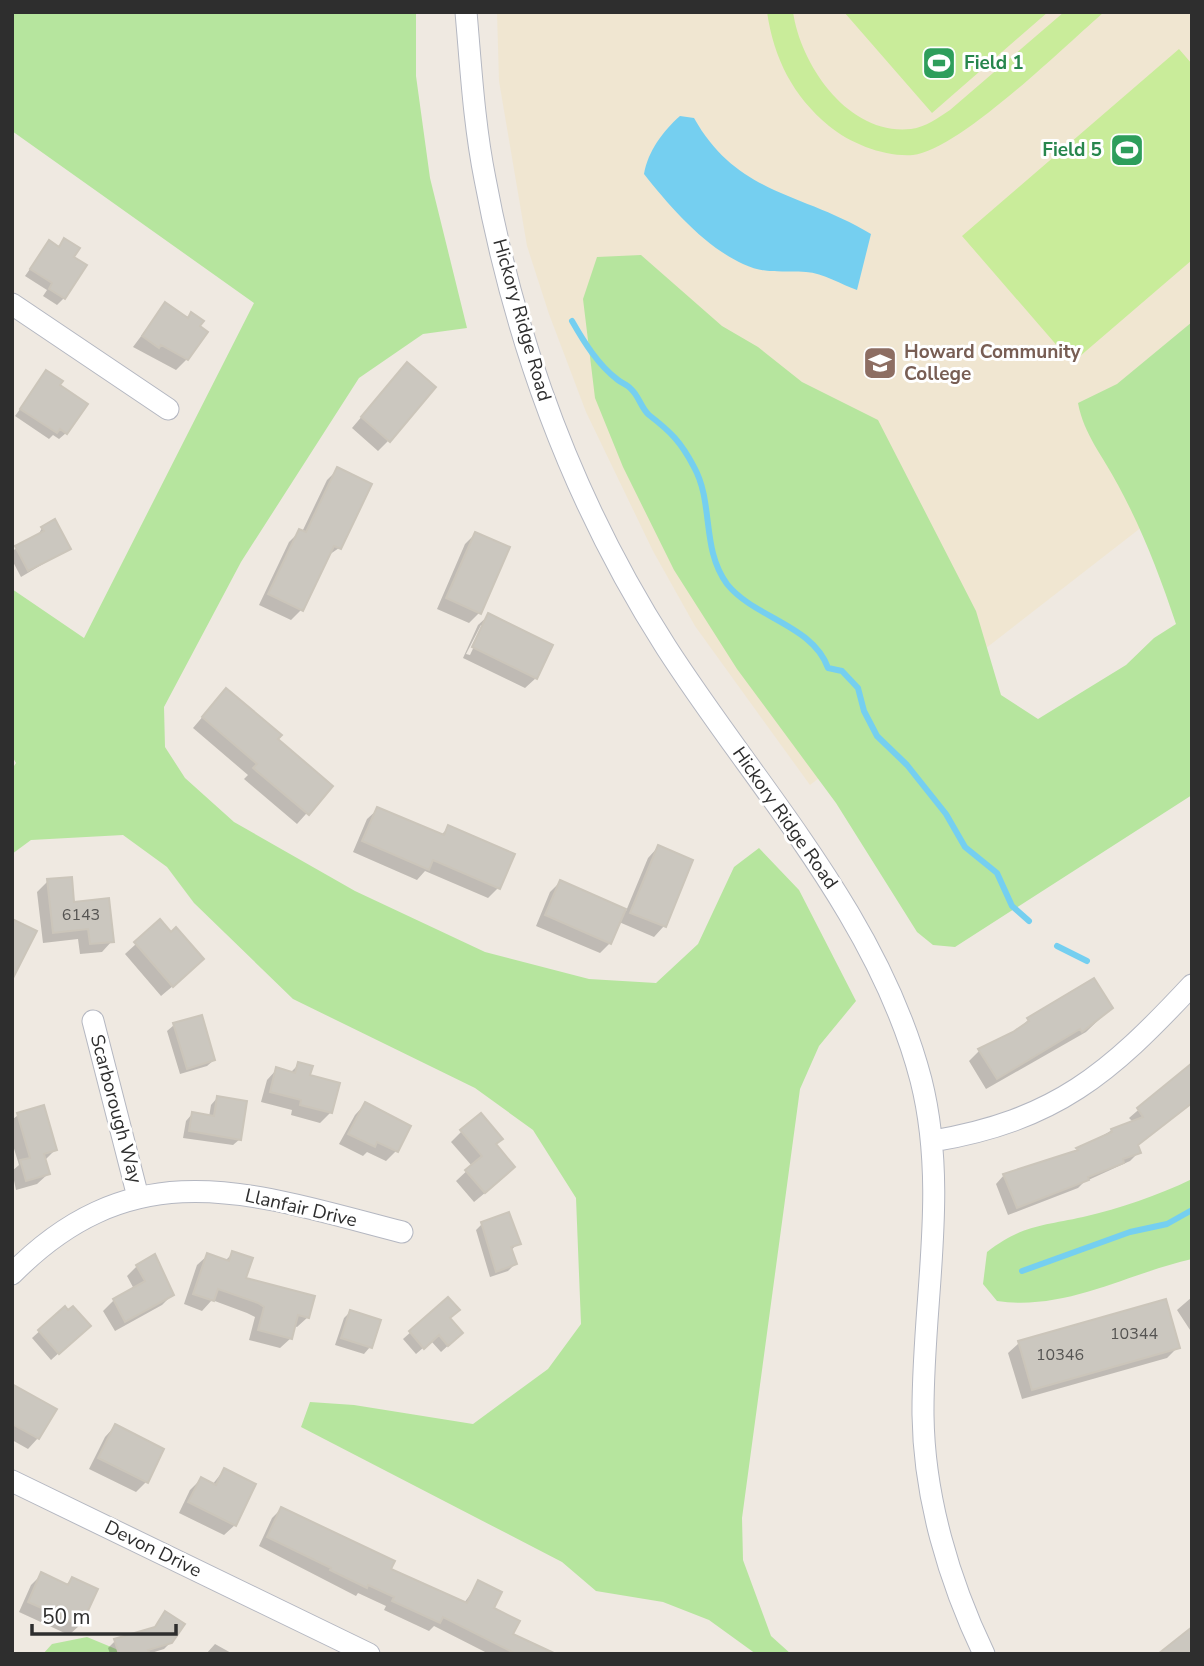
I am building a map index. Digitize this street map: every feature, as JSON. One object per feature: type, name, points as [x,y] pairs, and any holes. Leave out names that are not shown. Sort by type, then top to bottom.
[{"type":"street","name":"Hickory Ridge Road","points":[[466,12],[484,175],[501,257],[519,324],[554,428],[620,567],[665,645],[840,899],[875,963],[920,1078],[933,1142],[934,1224],[923,1416],[926,1458],[935,1512],[953,1580],[984,1654]]},
{"type":"street","points":[[12,304],[168,409]]},
{"type":"street","points":[[933,1142],[1010,1124],[1037,1113],[1089,1084],[1136,1045],[1192,985]]},
{"type":"street","name":"Scarborough Way","points":[[93,1021],[138,1197]]},
{"type":"street","name":"Llanfair Drive","points":[[12,1274],[55,1237],[79,1222],[138,1197],[212,1190],[261,1195],[402,1232]]},
{"type":"street","name":"Devon Drive","points":[[12,1481],[369,1654]]},
{"type":"shaded area","name":"Howard Community College","points":[[497,12],[1192,12],[1192,488],[810,785],[695,626],[653,551],[586,412],[527,246],[499,81]]},
{"type":"green space","points":[[12,12],[416,12],[416,76],[430,178],[467,328],[423,334],[359,378],[241,562],[164,707],[165,747],[185,778],[234,822],[355,891],[485,952],[589,979],[656,983],[698,944],[734,867],[759,848],[799,890],[856,1001],[819,1046],[800,1089],[742,1518],[743,1560],[771,1636],[791,1654],[756,1654],[709,1620],[663,1602],[596,1591],[562,1562],[301,1427],[310,1402],[354,1405],[473,1424],[548,1369],[581,1324],[576,1198],[533,1130],[475,1088],[293,999],[194,903],[167,867],[123,835],[31,840],[12,854],[12,769],[16,763],[12,756],[12,589],[84,638],[254,303],[12,131]]},
{"type":"green space","points":[[767,12],[793,12],[806,54],[818,75],[849,109],[868,121],[888,128],[911,129],[927,124],[950,110],[1064,12],[1104,12],[983,117],[933,149],[902,155],[858,144],[829,126],[816,114],[795,89],[780,61]]},
{"type":"green space","name":"Field 1","points":[[844,12],[1048,12],[932,113]]},
{"type":"green space","name":"Field 5","points":[[1179,49],[1192,64],[1192,260],[1072,363],[962,236]]},
{"type":"green space","points":[[641,255],[722,326],[758,347],[802,382],[878,420],[976,611],[1001,695],[1038,719],[1126,665],[1154,638],[1176,624],[1143,536],[1089,435],[1078,403],[1117,384],[1192,322],[1192,795],[955,947],[933,945],[917,932],[836,803],[737,669],[674,570],[623,467],[595,398],[583,299],[597,257]]},
{"type":"green space","points":[[1192,1179],[1192,1259],[1072,1296],[1047,1301],[997,1301],[983,1284],[987,1252],[1011,1236],[1033,1228],[1125,1206]]},
{"type":"green space","points":[[87,1637],[128,1654],[43,1654],[52,1644]]},
{"type":"water","points":[[680,116],[694,118],[711,144],[751,178],[871,234],[857,290],[812,273],[767,271],[743,264],[715,247],[689,225],[644,174],[657,142]]},
{"type":"building","points":[[64,238],[80,248],[74,257],[87,265],[65,299],[49,289],[52,283],[30,269],[49,240],[59,247]]},
{"type":"building","points":[[165,302],[188,318],[191,312],[204,321],[200,326],[208,332],[188,360],[161,345],[159,348],[142,336]]},
{"type":"building","points":[[407,362],[436,387],[390,442],[361,417]]},
{"type":"building","points":[[46,370],[63,381],[60,385],[88,404],[67,434],[60,429],[57,433],[20,409]]},
{"type":"building","points":[[337,467],[372,484],[341,549],[334,546],[303,611],[268,594],[299,529],[306,532]]},
{"type":"building","points":[[55,519],[71,549],[28,571],[15,546],[44,531],[41,527]]},
{"type":"building","points":[[475,532],[510,547],[481,614],[446,598]]},
{"type":"building","points":[[488,613],[553,645],[537,679],[472,647]]},
{"type":"building","points":[[226,688],[282,735],[278,739],[333,786],[309,815],[253,768],[257,764],[202,717]]},
{"type":"building","points":[[377,807],[444,835],[448,825],[515,854],[500,889],[433,860],[429,870],[362,841]]},
{"type":"building","points":[[658,845],[693,860],[666,927],[630,913]]},
{"type":"building","points":[[72,877],[74,902],[109,898],[114,942],[90,944],[88,929],[53,933],[47,879]]},
{"type":"building","points":[[560,880],[626,909],[611,944],[545,915]]},
{"type":"building","points":[[12,919],[37,931],[12,980]]},
{"type":"building","points":[[160,919],[171,932],[176,927],[204,959],[173,987],[134,942]]},
{"type":"building","points":[[1094,978],[1113,1008],[1082,1032],[1080,1029],[997,1079],[978,1049],[1013,1032],[1029,1021],[1027,1018]]},
{"type":"building","points":[[202,1015],[215,1060],[187,1069],[173,1023]]},
{"type":"building","points":[[298,1062],[313,1066],[310,1075],[340,1083],[332,1113],[300,1105],[301,1100],[270,1092],[276,1067],[295,1073]]},
{"type":"building","points":[[1192,1063],[1192,1103],[1138,1145],[1141,1153],[1088,1177],[1089,1180],[1017,1208],[1003,1174],[1078,1150],[1076,1148],[1112,1132],[1111,1129],[1143,1117],[1137,1108]]},
{"type":"building","points":[[217,1096],[247,1101],[241,1140],[189,1131],[192,1112],[214,1116]]},
{"type":"building","points":[[365,1102],[411,1126],[398,1152],[377,1142],[375,1147],[348,1134]]},
{"type":"building","points":[[44,1105],[57,1150],[44,1154],[50,1174],[26,1181],[20,1160],[30,1158],[17,1113]]},
{"type":"building","points":[[481,1113],[503,1139],[496,1144],[515,1167],[485,1193],[465,1170],[482,1156],[460,1130]]},
{"type":"building","points":[[509,1212],[521,1244],[511,1247],[517,1264],[496,1272],[481,1222]]},
{"type":"building","points":[[232,1251],[253,1258],[246,1278],[315,1296],[309,1318],[298,1315],[292,1339],[258,1330],[264,1307],[258,1303],[218,1289],[214,1301],[193,1294],[207,1253],[229,1261]]},
{"type":"building","points":[[155,1254],[174,1295],[125,1322],[113,1299],[145,1281],[136,1265]]},
{"type":"building","points":[[448,1297],[460,1310],[450,1318],[463,1333],[448,1346],[439,1335],[424,1349],[409,1331]]},
{"type":"building","points":[[1166,1299],[1180,1348],[1032,1390],[1018,1341]]},
{"type":"building","points":[[65,1306],[68,1310],[73,1306],[91,1326],[59,1354],[38,1330]]},
{"type":"building","points":[[350,1310],[381,1320],[372,1348],[341,1338]]},
{"type":"building","points":[[12,1384],[57,1409],[39,1439],[12,1424]]},
{"type":"building","points":[[115,1424],[164,1449],[148,1483],[98,1458]]},
{"type":"building","points":[[224,1468],[256,1484],[236,1526],[188,1502],[201,1477],[216,1485]]},
{"type":"building","points":[[281,1507],[395,1561],[391,1569],[467,1603],[478,1580],[502,1592],[494,1608],[520,1621],[513,1634],[556,1654],[516,1654],[443,1617],[440,1623],[392,1601],[394,1597],[368,1585],[367,1588],[267,1537]]},
{"type":"building","points":[[41,1572],[68,1585],[72,1577],[98,1589],[81,1626],[28,1602]]},
{"type":"building","points":[[165,1611],[185,1624],[172,1643],[148,1650],[150,1654],[119,1654],[114,1639],[155,1627]]},
{"type":"building","points":[[1192,1627],[1192,1654],[1158,1654]]},
{"type":"waterway","points":[[572,321],[598,360],[634,392],[646,412],[675,438],[685,451],[700,481],[710,541],[719,570],[727,584],[738,596],[797,631],[820,653],[828,668],[842,671],[858,688],[864,711],[877,736],[907,765],[946,814],[965,847],[997,873],[1012,906],[1029,921]]},
{"type":"waterway","points":[[1057,946],[1087,961]]},
{"type":"waterway","points":[[1022,1271],[1130,1232],[1167,1224],[1192,1210]]},
{"type":"place","name":"Field 1","points":[[939,63]]},
{"type":"place","name":"Field 5","points":[[1127,150]]},
{"type":"place","name":"Howard Community College","points":[[880,363]]}]
